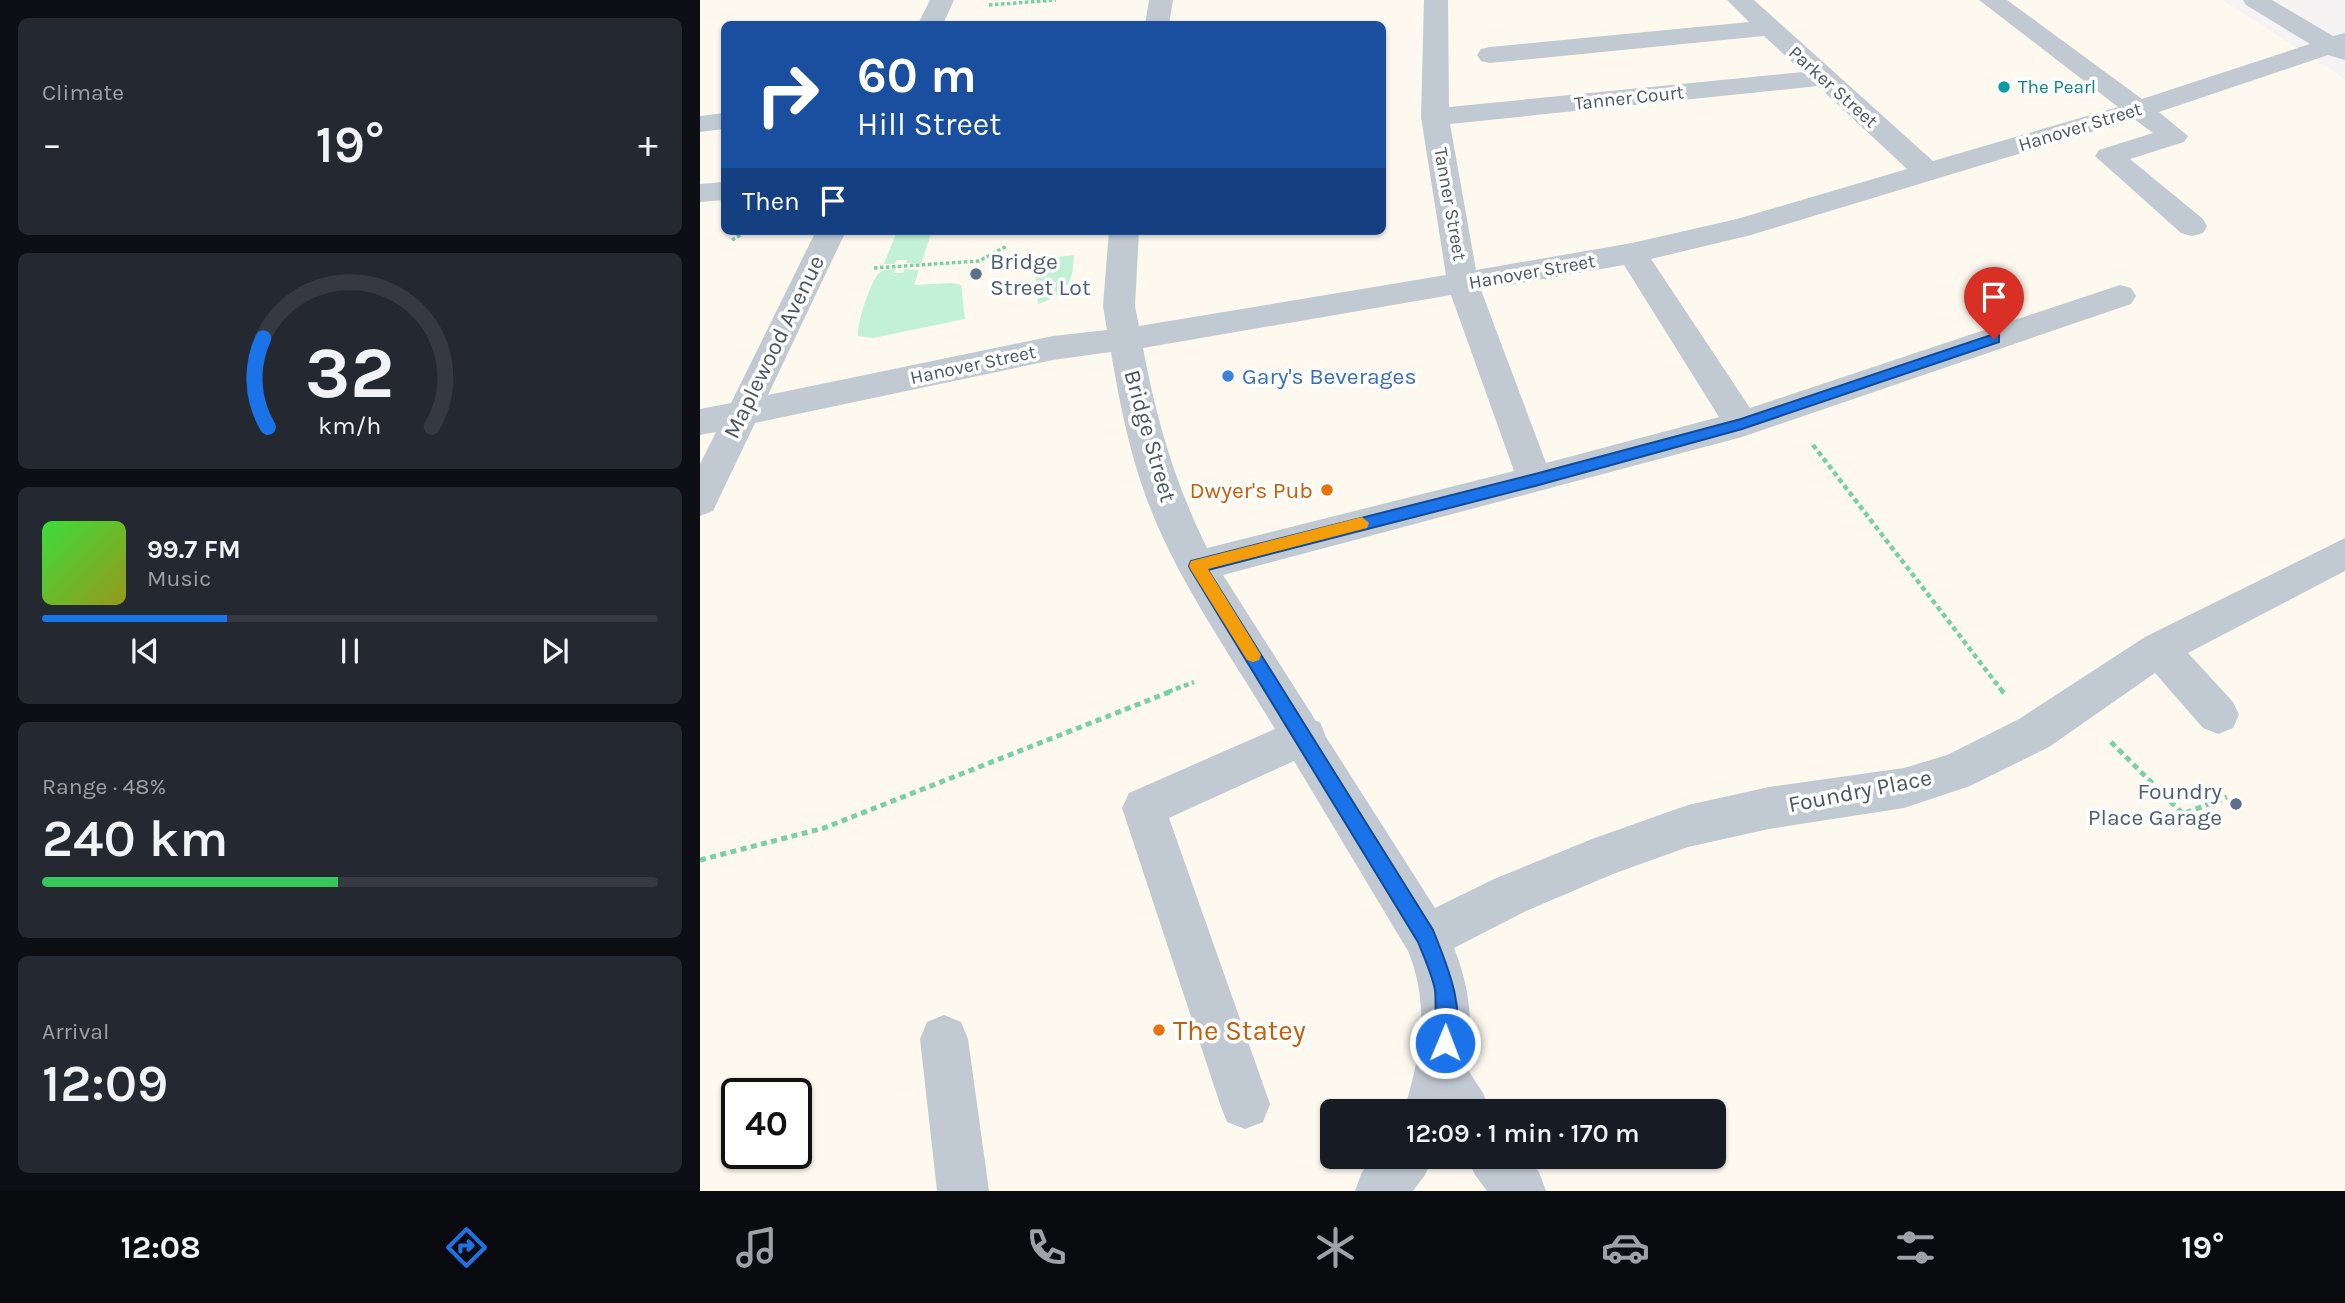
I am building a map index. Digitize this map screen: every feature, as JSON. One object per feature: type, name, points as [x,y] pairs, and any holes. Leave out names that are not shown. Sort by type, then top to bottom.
[{"type":"street","points":[[932,21],[942,0]]},
{"type":"street","points":[[1158,21],[1161,0]]},
{"type":"street","name":"Tanner Street","points":[[1436,0],[1435,117],[1464,284],[1535,480]]},
{"type":"street","name":"Parker Street","points":[[1739,0],[1928,172]]},
{"type":"street","points":[[1991,0],[2174,136],[2109,156],[2192,226]]},
{"type":"street","points":[[2255,0],[2340,47]]},
{"type":"street","points":[[1490,55],[1768,28]]},
{"type":"street","name":"Hanover Street","points":[[700,422],[1053,348],[1464,284],[1632,253],[1740,228],[2340,47]]},
{"type":"street","name":"Tanner Court","points":[[1435,117],[1822,78]]},
{"type":"street","points":[[700,124],[721,121]]},
{"type":"street","points":[[700,193],[721,191]]},
{"type":"street","name":"Maplewood Avenue","points":[[700,502],[829,235]]},
{"type":"street","name":"Bridge Street","points":[[1124,235],[1118,299],[1124,339],[1134,391],[1164,497],[1197,566],[1426,937],[1444,988],[1447,1030],[1445,1098]]},
{"type":"street","points":[[1632,253],[1742,424]]},
{"type":"street","points":[[1197,566],[1742,424],[2120,296]]},
{"type":"street","name":"Foundry Place","points":[[1426,937],[1522,890],[1608,854],[1688,826],[1769,808],[1904,788],[1955,772],[2034,733],[2159,649],[2345,553]]},
{"type":"street","points":[[2159,649],[2218,715]]},
{"type":"street","points":[[1245,1104],[1144,808],[1304,736]]},
{"type":"street","points":[[944,1038],[963,1191]]},
{"type":"street","points":[[1381,1191],[1398,1169]]},
{"type":"street","points":[[1503,1169],[1520,1191]]},
{"type":"path","points":[[989,5],[1056,0]]},
{"type":"path","points":[[732,240],[740,235]]},
{"type":"path","points":[[874,268],[979,261],[1007,246]]},
{"type":"path","points":[[1809,439],[2034,733]]},
{"type":"path","points":[[700,860],[824,828],[1194,682]]},
{"type":"path","points":[[2110,741],[2183,814],[2227,797]]},
{"type":"shaded area","points":[[700,0],[2222,0],[2345,80],[2345,1191],[700,1191]]},
{"type":"green space","points":[[895,235],[931,235],[921,263],[897,260],[895,264],[884,264]]},
{"type":"green space","points":[[1074,255],[1072,274],[1066,287],[1038,304],[1035,271],[1048,260]]},
{"type":"green space","points":[[895,269],[894,273],[903,273],[905,269],[919,270],[914,285],[961,285],[965,319],[873,338],[858,336],[862,313],[875,279],[882,272]]},
{"type":"slow traffic","points":[[1253,655],[1197,566],[1362,523]]},
{"type":"place","name":"The Pearl","points":[[2004,87]]},
{"type":"place","name":"Bridge Street Lot","points":[[976,274]]},
{"type":"place","name":"Gary's Beverages","points":[[1228,376]]},
{"type":"place","name":"Dwyer's Pub","points":[[1327,490]]},
{"type":"place","name":"Foundry Place Garage","points":[[2236,804]]},
{"type":"place","name":"The Statey","points":[[1159,1030]]},
{"type":"route","points":[[1445,1043],[1447,1030],[1444,988],[1426,937],[1197,566],[1742,424],[1994,339]]}]
